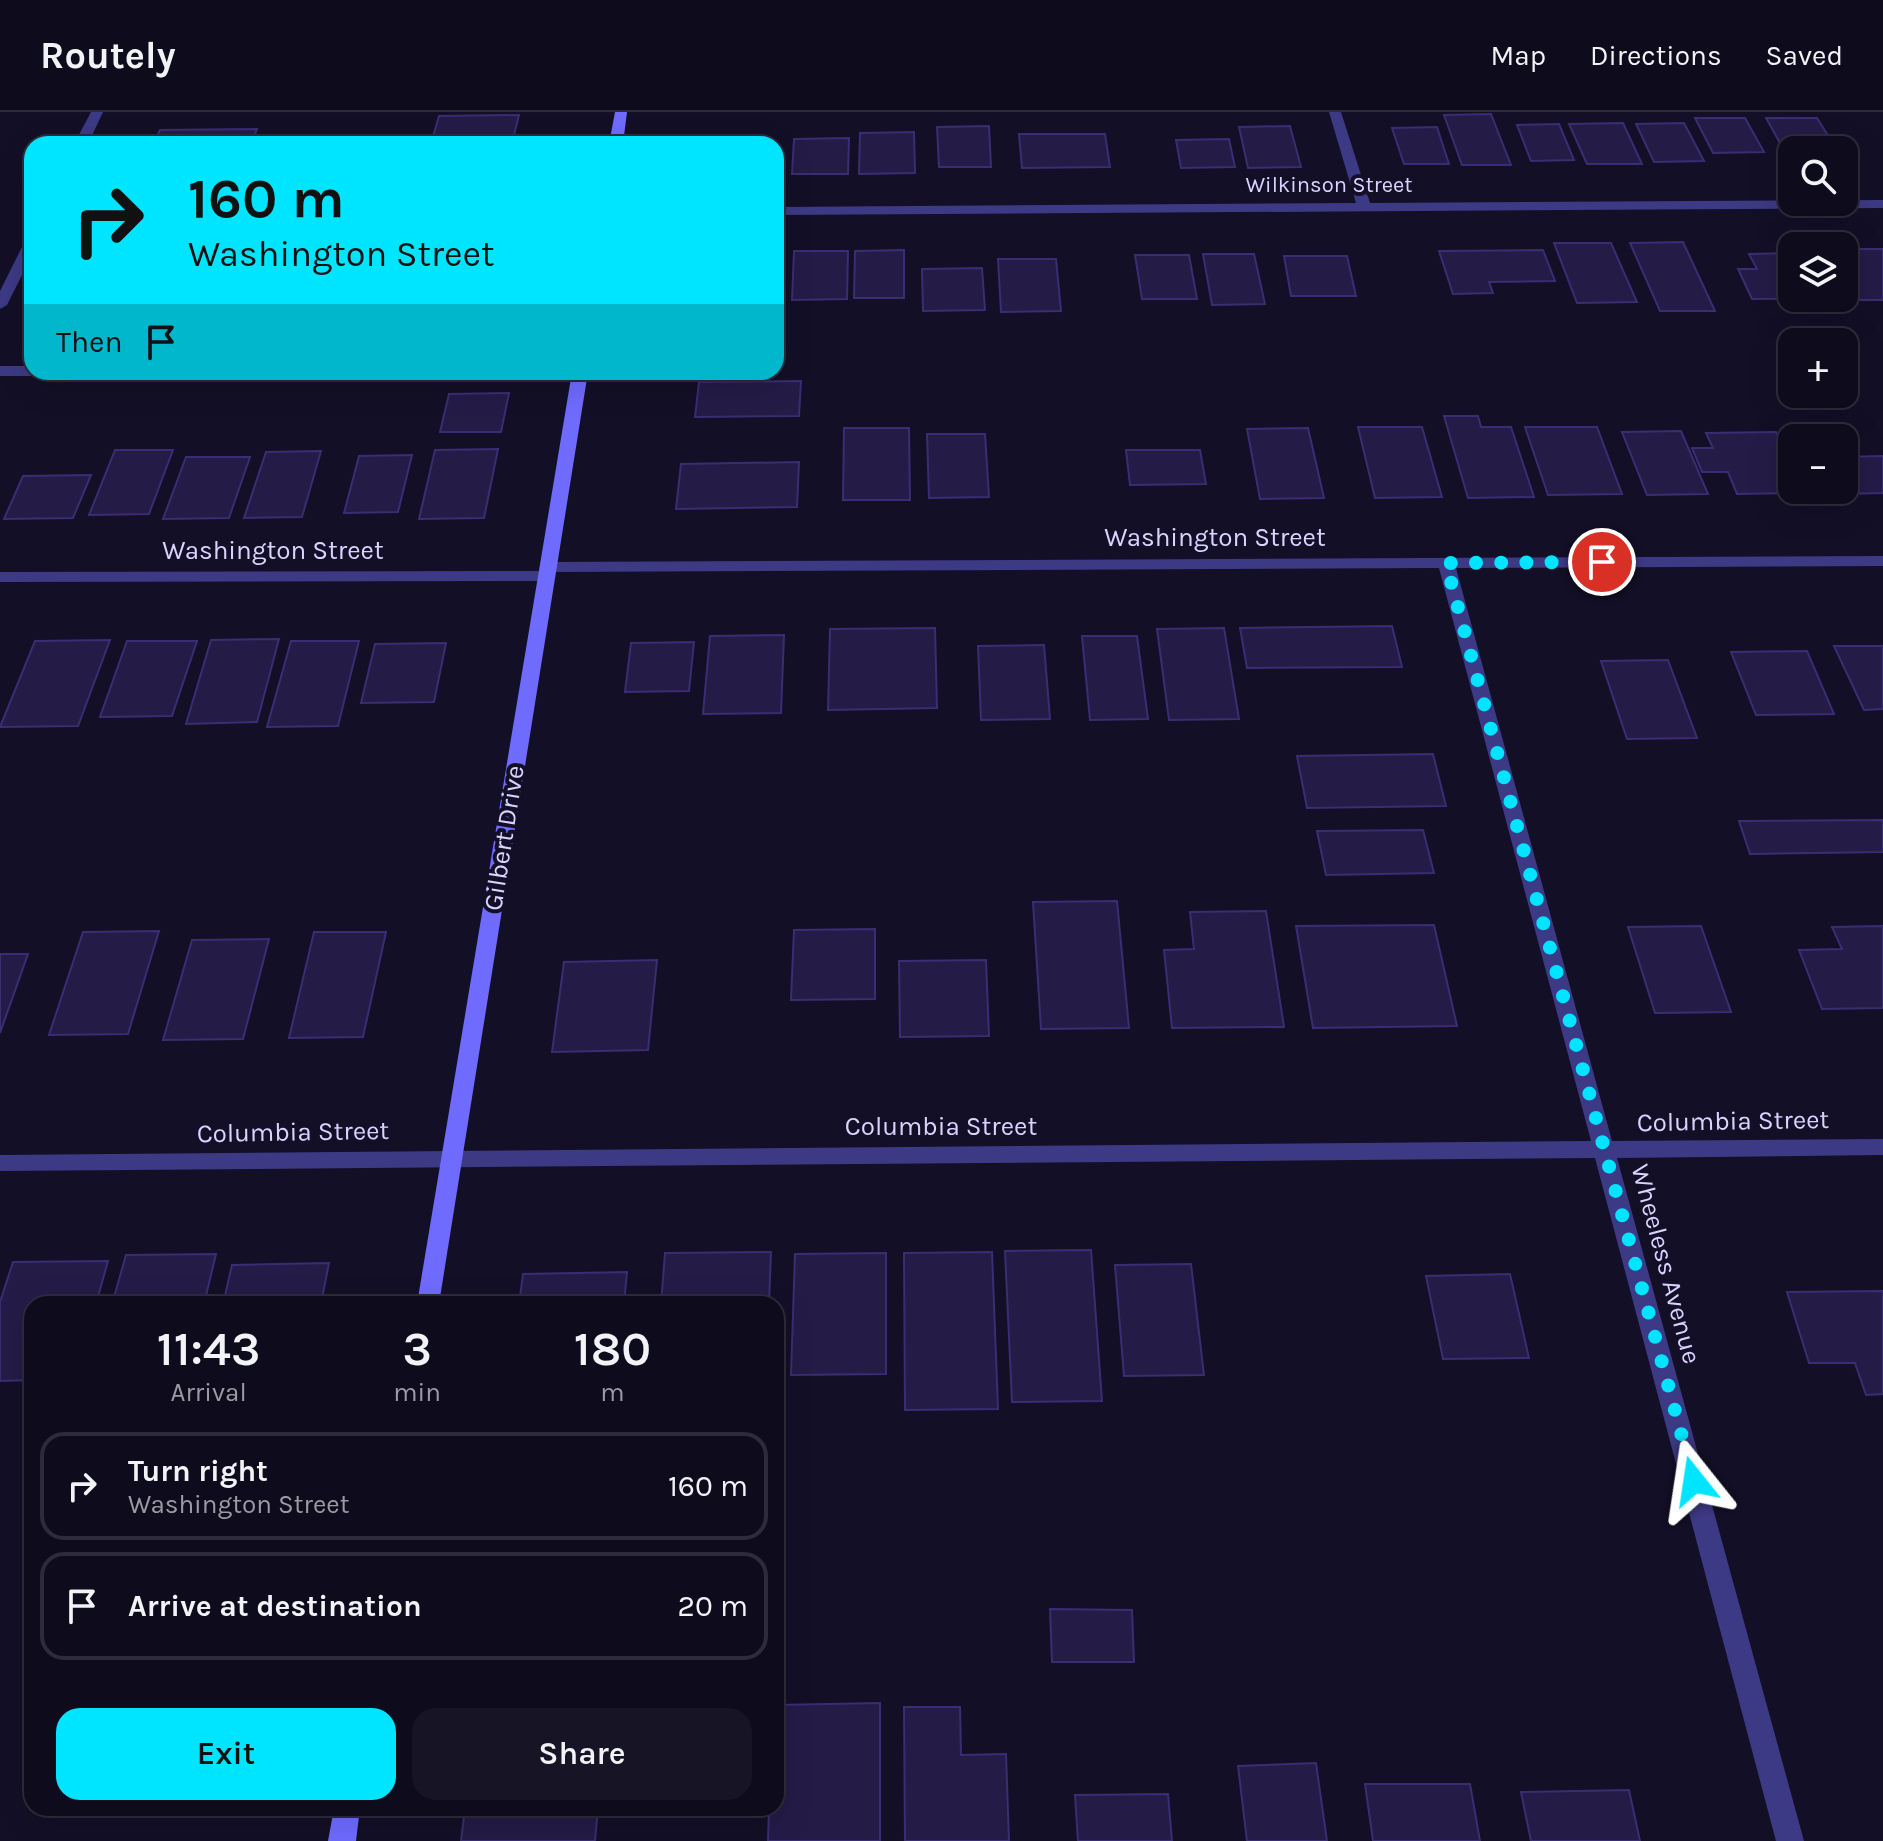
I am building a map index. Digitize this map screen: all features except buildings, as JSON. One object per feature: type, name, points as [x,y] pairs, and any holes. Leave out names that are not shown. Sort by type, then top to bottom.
[{"type":"street","points":[[85,136],[97,112]]},
{"type":"street","points":[[617,136],[621,112]]},
{"type":"street","points":[[1335,112],[1364,207]]},
{"type":"street","name":"Wilkinson Street","points":[[784,211],[1883,204]]},
{"type":"street","points":[[0,305],[24,257]]},
{"type":"street","points":[[0,371],[24,371]]},
{"type":"street","name":"Gilbert Drive","points":[[429,1296],[579,380]]},
{"type":"street","name":"Washington Street","points":[[0,577],[1883,561]]},
{"type":"street","name":"Wheeless Avenue","points":[[1446,563],[1607,1150],[1790,1841]]},
{"type":"street","name":"Columbia Street","points":[[0,1163],[1883,1147]]},
{"type":"street","points":[[342,1841],[346,1816]]},
{"type":"route","points":[[1602,562],[1446,563],[1694,1481]]}]
